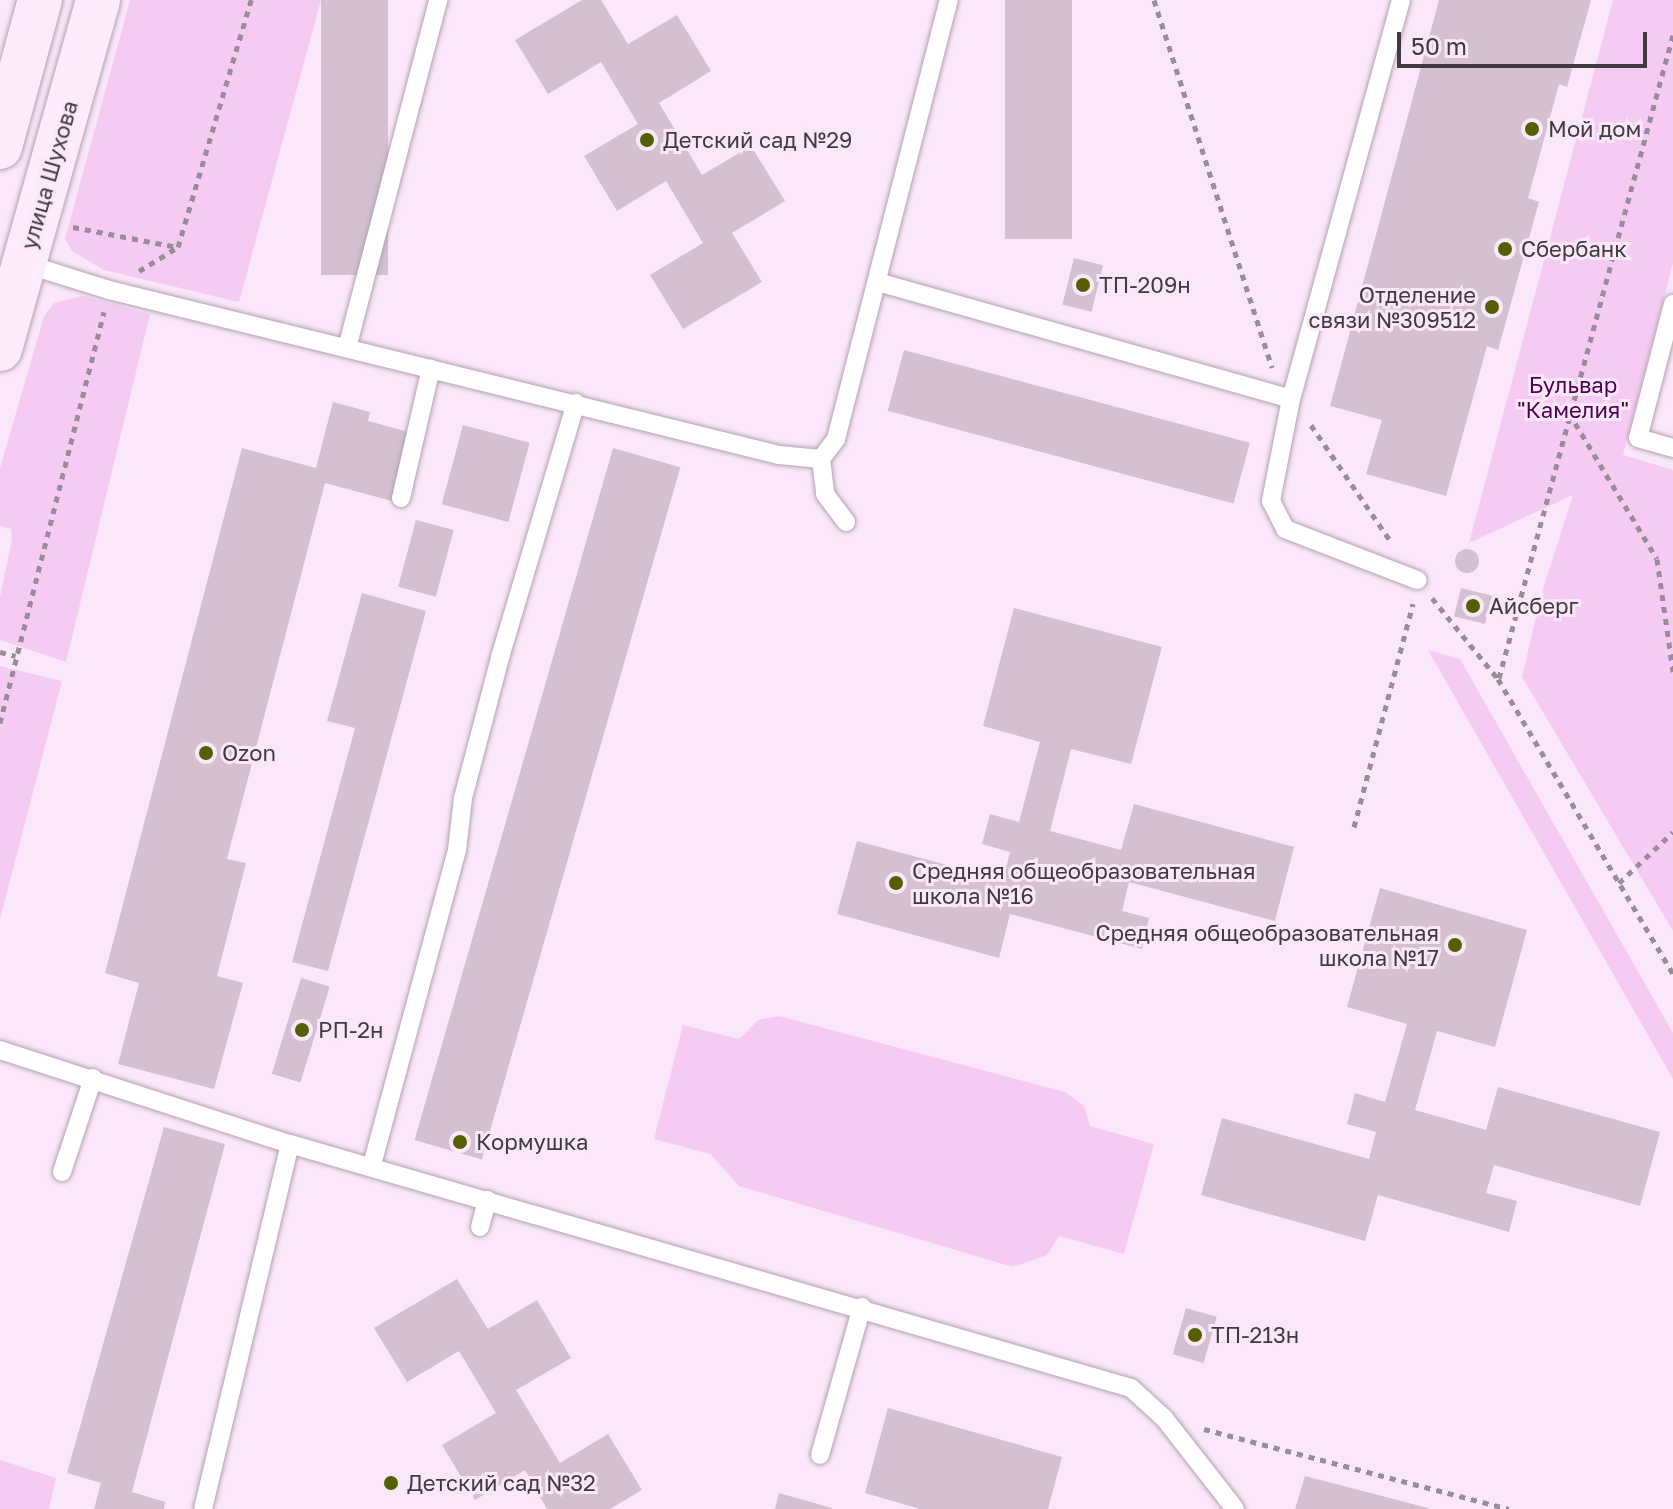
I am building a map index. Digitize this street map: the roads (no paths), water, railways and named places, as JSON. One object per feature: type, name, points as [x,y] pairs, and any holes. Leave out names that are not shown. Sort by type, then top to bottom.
[{"type":"main road","points":[[0,147],[40,0]]},
{"type":"main road","name":"улица Шухова","points":[[0,349],[12,259],[36,215],[98,0]]},
{"type":"lane","points":[[347,348],[438,0]]},
{"type":"lane","points":[[846,522],[825,494],[821,459],[836,439],[949,0]]},
{"type":"lane","points":[[1401,0],[1291,399],[1271,501],[1285,529],[1417,580]]},
{"type":"lane","points":[[12,259],[109,290],[779,455],[821,459]]},
{"type":"lane","points":[[878,282],[1291,399]]},
{"type":"lane","points":[[1673,304],[1638,438],[1673,448]]},
{"type":"lane","points":[[401,498],[431,368]]},
{"type":"lane","points":[[372,1165],[457,850],[463,798],[501,654],[576,403]]},
{"type":"lane","points":[[0,1050],[290,1144],[862,1307],[1131,1388],[1164,1418],[1235,1509]]},
{"type":"lane","points":[[62,1172],[93,1078]]},
{"type":"lane","points":[[203,1509],[290,1144]]},
{"type":"lane","points":[[480,1227],[487,1200]]},
{"type":"lane","points":[[820,1455],[852,1325],[862,1307]]},
{"type":"place","name":"Мой дом","points":[[1532,129]]},
{"type":"place","name":"Детский сад №29","points":[[647,140]]},
{"type":"place","name":"Сбербанк","points":[[1505,249]]},
{"type":"place","name":"ТП-209н","points":[[1083,285]]},
{"type":"place","name":"Отделение связи №309512","points":[[1492,307]]},
{"type":"place","name":"Айсберг","points":[[1473,606]]},
{"type":"place","name":"Ozon","points":[[206,753]]},
{"type":"place","name":"Средняя общеобразовательная школа №16","points":[[896,883]]},
{"type":"place","name":"Средняя общеобразовательная школа №17","points":[[1455,945]]},
{"type":"place","name":"РП-2н","points":[[302,1030]]},
{"type":"place","name":"Кормушка","points":[[460,1142]]},
{"type":"place","name":"ТП-213н","points":[[1195,1335]]},
{"type":"place","name":"Детский сад №32","points":[[391,1483]]},
{"type":"park label","name":"Бульвар \"Камелия\"","points":[[1573,396]]}]
